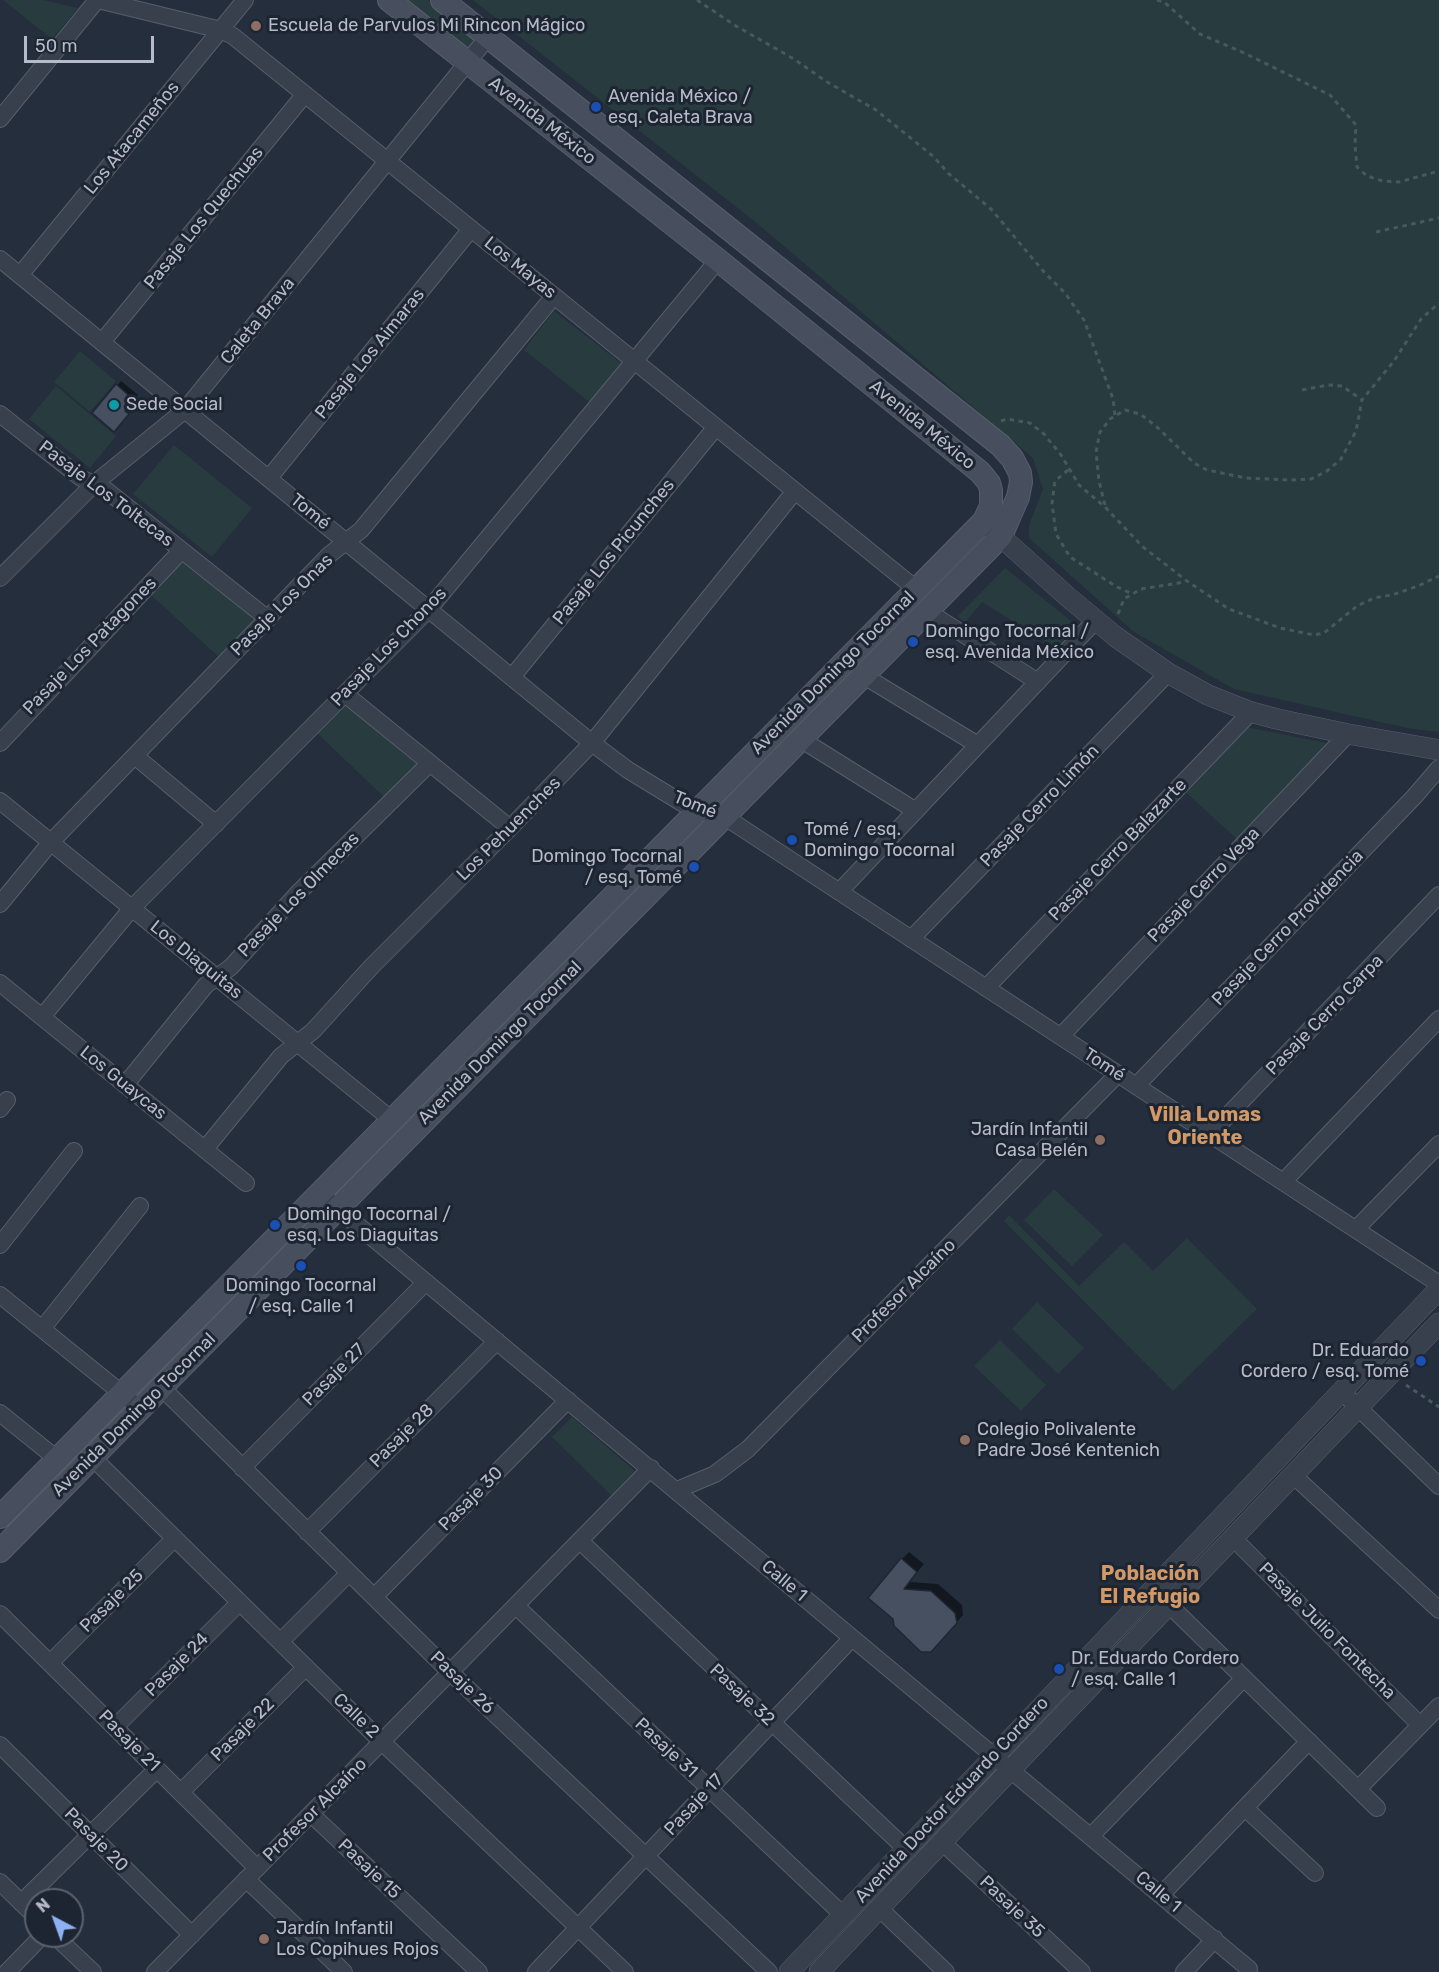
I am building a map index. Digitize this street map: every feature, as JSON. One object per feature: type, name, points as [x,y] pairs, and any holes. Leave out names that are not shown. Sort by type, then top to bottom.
[{"type":"main road","name":"Avenida México","points":[[389,0],[980,471],[989,483],[993,497],[984,521]]},
{"type":"main road","name":"Avenida México","points":[[442,0],[1006,451],[1016,464],[1021,482],[1018,497],[1001,537]]},
{"type":"main road","name":"Avenida Domingo Tocornal","points":[[0,1517],[984,521]]},
{"type":"main road","name":"Avenida Domingo Tocornal","points":[[0,1551],[1001,537]]},
{"type":"street","name":"Los Mayas","points":[[98,0],[221,30],[233,36],[916,589]]},
{"type":"street","points":[[0,119],[98,0]]},
{"type":"street","name":"Los Atacameños","points":[[20,275],[245,0]]},
{"type":"street","name":"Caleta Brava","points":[[0,578],[94,484],[185,410],[488,37]]},
{"type":"street","name":"Pasaje Los Quechuas","points":[[102,342],[305,94]]},
{"type":"street","name":"Pasaje Los Aimaras","points":[[269,478],[471,229]]},
{"type":"street","name":"Tomé","points":[[1,260],[592,743],[649,784],[698,810],[725,817],[1439,1284]]},
{"type":"street","name":"Pasaje Los Chonos","points":[[42,1017],[132,908],[429,609],[718,260]]},
{"type":"street","name":"Pasaje Los Onas","points":[[0,904],[51,843],[329,555],[361,530],[554,296]]},
{"type":"street","name":"Pasaje Los Toltecas","points":[[0,414],[81,478],[106,490],[268,619]]},
{"type":"street","name":"Pasaje Los Picunches","points":[[512,677],[716,427]]},
{"type":"street","name":"Los Pehuenches","points":[[205,1149],[281,1056],[313,1031],[372,966],[592,743],[795,491]]},
{"type":"street","points":[[984,521],[1095,621],[1168,673],[1208,695],[1251,712],[1348,734],[1439,750]]},
{"type":"street","name":"Pasaje Los Patagones","points":[[0,743],[181,551]]},
{"type":"street","points":[[927,611],[1038,682]]},
{"type":"street","points":[[839,892],[1095,621]]},
{"type":"street","name":"Pasaje Cerro Limón","points":[[911,939],[1168,673]]},
{"type":"street","points":[[864,676],[978,745]]},
{"type":"street","points":[[345,694],[510,828]]},
{"type":"street","name":"Pasaje Cerro Balazarte","points":[[986,988],[1251,712]]},
{"type":"street","name":"Pasaje Cerro Vega","points":[[1061,1036],[1348,734]]},
{"type":"street","points":[[802,740],[916,811]]},
{"type":"street","points":[[135,756],[216,824]]},
{"type":"street","name":"Pasaje Los Olmecas","points":[[125,1085],[206,985],[231,967],[297,894],[430,763]]},
{"type":"street","name":"Pasaje Cerro Providencia","points":[[1136,1086],[1414,797],[1439,768]]},
{"type":"street","name":"Los Diaguitas","points":[[0,801],[392,1120]]},
{"type":"street","name":"Pasaje Cerro Carpa","points":[[1210,1134],[1439,895]]},
{"type":"street","name":"Los Guaycas","points":[[0,984],[246,1183]]},
{"type":"street","points":[[1283,1182],[1439,1019]]},
{"type":"street","name":"Profesor Alcaíno","points":[[677,1490],[715,1474],[748,1449],[1118,1074]]},
{"type":"street","points":[[1356,1230],[1439,1144]]},
{"type":"street","points":[[0,1245],[74,1151]]},
{"type":"street","name":"Calle 1","points":[[319,1193],[1249,1969]]},
{"type":"street","points":[[42,1329],[140,1206]]},
{"type":"street","name":"Pasaje 27","points":[[242,1468],[426,1282]]},
{"type":"street","name":"Avenida Doctor Eduardo Cordero","points":[[789,1972],[1439,1289]]},
{"type":"street","points":[[0,1295],[140,1408]]},
{"type":"street","name":"Avenida Doctor Eduardo Cordero","points":[[819,1972],[1168,1604],[1439,1323]]},
{"type":"street","name":"Pasaje 28","points":[[307,1532],[497,1341]]},
{"type":"street","name":"Pasaje 26","points":[[160,1387],[450,1672],[769,1972]]},
{"type":"street","points":[[1341,1391],[1439,1486]]},
{"type":"street","name":"Pasaje 30","points":[[374,1597],[568,1400]]},
{"type":"street","points":[[0,1413],[57,1459]]},
{"type":"street","name":"Calle 2","points":[[92,1457],[382,1742],[625,1972]]},
{"type":"street","name":"Profesor Alcaíno","points":[[155,1972],[651,1468]]},
{"type":"street","points":[[1293,1475],[1439,1610]]},
{"type":"street","name":"Pasaje 25","points":[[50,1664],[175,1538]]},
{"type":"street","name":"Pasaje Julio Fontecha","points":[[1233,1538],[1420,1725]]},
{"type":"street","name":"Pasaje 32","points":[[580,1541],[906,1848]]},
{"type":"street","points":[[280,1642],[349,1573]]},
{"type":"street","points":[[1153,1589],[1377,1808]]},
{"type":"street","name":"Pasaje 24","points":[[115,1727],[240,1602]]},
{"type":"street","name":"Pasaje 31","points":[[516,1606],[843,1915]]},
{"type":"street","name":"Pasaje 21","points":[[0,1614],[181,1792],[252,1874],[345,1972]]},
{"type":"street","name":"Pasaje 17","points":[[536,1972],[852,1638]]},
{"type":"street","name":"Pasaje 22","points":[[181,1792],[306,1667]]},
{"type":"street","points":[[1091,1836],[1244,1678]]},
{"type":"street","points":[[1358,1789],[1439,1706]]},
{"type":"street","points":[[1161,1895],[1308,1741]]},
{"type":"street","name":"Pasaje 20","points":[[0,1745],[192,1935]]},
{"type":"street","points":[[21,1903],[157,1769]]},
{"type":"street","points":[[1245,1808],[1315,1873]]},
{"type":"street","name":"Pasaje 15","points":[[311,1814],[479,1972]]},
{"type":"street","name":"Pasaje 35","points":[[942,1842],[1082,1972]]},
{"type":"street","points":[[0,1882],[24,1906]]},
{"type":"street","points":[[879,1908],[946,1972]]},
{"type":"street","points":[[1184,1972],[1215,1940]]},
{"type":"street","points":[[7,1972],[30,1948]]},
{"type":"street","points":[[68,1948],[93,1972]]},
{"type":"path","points":[[697,0],[735,26],[794,59],[827,82],[876,110],[934,157],[948,173],[991,208],[1044,272],[1065,293],[1084,320],[1113,399],[1115,416]]},
{"type":"path","points":[[1157,0],[1164,2],[1200,34],[1242,51],[1330,95],[1356,125],[1357,167],[1367,176],[1383,182],[1399,182],[1439,171]]},
{"type":"path","points":[[1376,232],[1439,218]]},
{"type":"path","points":[[1105,507],[1096,452],[1100,432],[1110,419],[1125,410],[1140,414],[1156,426],[1194,463],[1207,470],[1246,478],[1311,479],[1327,471],[1341,459],[1356,431],[1362,400],[1394,361],[1421,319],[1439,303]]},
{"type":"path","points":[[1302,390],[1328,385],[1342,386],[1362,400]]},
{"type":"path","points":[[981,430],[989,424],[1007,419],[1030,423],[1044,434],[1061,455],[1068,470],[1079,484],[1143,546],[1186,581],[1229,609],[1280,628],[1314,635],[1324,633],[1357,606],[1374,598],[1392,595],[1418,586],[1439,576]]},
{"type":"path","points":[[1068,470],[1054,481],[1052,503],[1056,534],[1070,557],[1133,594]]},
{"type":"path","points":[[1119,621],[1117,612],[1124,598],[1141,589],[1186,581]]},
{"type":"path","points":[[1390,1374],[1439,1407]]},
{"type":"green space","points":[[3,0],[43,0],[78,8],[52,39]]},
{"type":"green space","points":[[401,0],[428,0],[476,39],[467,51]]},
{"type":"green space","points":[[473,0],[1439,0],[1439,732],[1407,728],[1234,689],[1134,632],[1029,538],[1029,525],[1043,489],[1033,458],[758,224]]},
{"type":"green space","points":[[554,311],[622,364],[591,403],[524,350]]},
{"type":"green space","points":[[80,351],[116,381],[90,412],[54,382]]},
{"type":"green space","points":[[56,386],[116,436],[90,468],[29,419]]},
{"type":"green space","points":[[174,445],[252,508],[212,557],[133,494]]},
{"type":"green space","points":[[182,561],[258,622],[221,659],[151,595]]},
{"type":"green space","points":[[1005,568],[1076,625],[1056,648],[982,602],[965,623],[958,616]]},
{"type":"green space","points":[[346,702],[419,766],[386,799],[316,732]]},
{"type":"green space","points":[[1246,727],[1331,744],[1237,839],[1181,788]]},
{"type":"green space","points":[[1054,1189],[1103,1235],[1072,1266],[1024,1220]]},
{"type":"green space","points":[[1009,1215],[1079,1286],[1124,1242],[1153,1271],[1187,1238],[1257,1309],[1173,1391],[1004,1221]]},
{"type":"green space","points":[[1037,1302],[1084,1348],[1058,1374],[1012,1329]]},
{"type":"green space","points":[[1000,1340],[1046,1385],[1021,1411],[974,1366]]},
{"type":"green space","points":[[572,1417],[636,1472],[612,1496],[552,1437]]},
{"type":"building","name":"Sede Social","points":[[116,384],[134,400],[125,411],[129,414],[114,432],[92,413]]},
{"type":"building","points":[[901,1558],[917,1572],[904,1589],[931,1591],[955,1613],[957,1623],[931,1652],[921,1652],[894,1626],[893,1619],[868,1598]]},
{"type":"place","name":"Escuela de Parvulos Mi Rincon Mágico","points":[[256,26]]},
{"type":"place","name":"Avenida México / esq. Caleta Brava","points":[[596,107]]},
{"type":"place","name":"Sede Social","points":[[114,405]]},
{"type":"place","name":"Domingo Tocornal / esq. Avenida México","points":[[913,642]]},
{"type":"place","name":"Tomé / esq. Domingo Tocornal","points":[[792,840]]},
{"type":"place","name":"Domingo Tocornal / esq. Tomé","points":[[694,867]]},
{"type":"place","name":"Jardín Infantil Casa Belén","points":[[1100,1140]]},
{"type":"place","name":"Domingo Tocornal / esq. Los Diaguitas","points":[[275,1225]]},
{"type":"place","name":"Domingo Tocornal / esq. Calle 1","points":[[301,1266]]},
{"type":"place","name":"Dr. Eduardo Cordero / esq. Tomé","points":[[1421,1361]]},
{"type":"place","name":"Colegio Polivalente Padre José Kentenich","points":[[965,1440]]},
{"type":"place","name":"Dr. Eduardo Cordero / esq. Calle 1","points":[[1059,1669]]},
{"type":"place","name":"Jardín Infantil Los Copihues Rojos","points":[[264,1939]]},
{"type":"district","name":"Villa Lomas Oriente","points":[[1205,1126]]},
{"type":"district","name":"Población El Refugio","points":[[1150,1586]]}]
